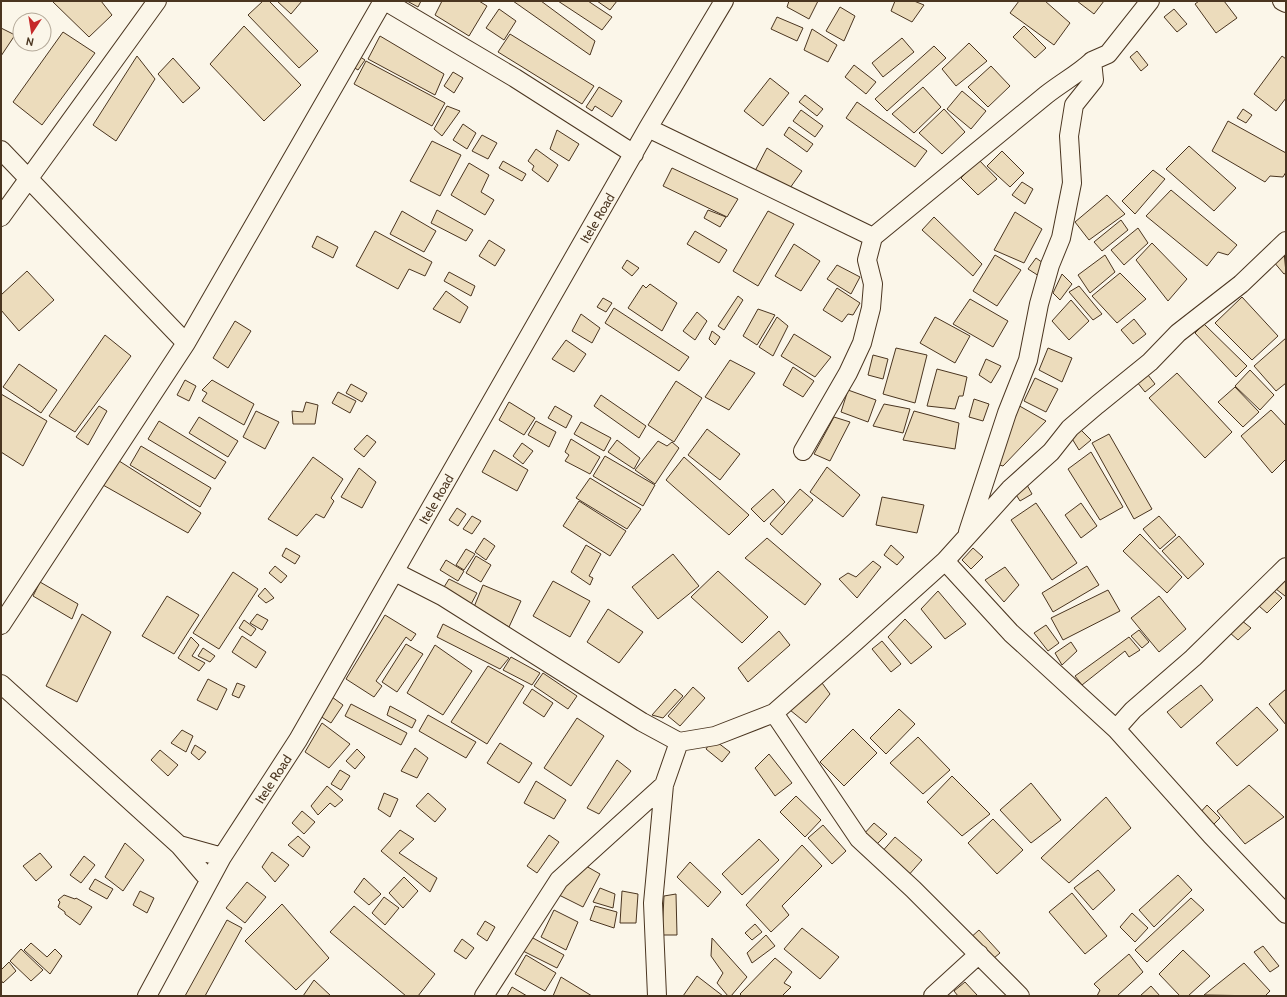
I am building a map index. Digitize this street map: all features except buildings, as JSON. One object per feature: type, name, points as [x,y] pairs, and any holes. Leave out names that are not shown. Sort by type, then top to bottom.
[{"type":"street","points":[[1,217],[158,1]]},
{"type":"street","points":[[1,625],[186,343],[384,1],[515,78],[634,154]]},
{"type":"street","name":"Itele Road","points":[[147,996],[222,857],[298,740],[648,128],[724,1]]},
{"type":"street","points":[[804,451],[848,373],[862,343],[872,308],[873,284],[867,260],[874,237],[1046,95],[1068,78],[1079,73],[1092,61],[1108,54],[1150,1]]},
{"type":"street","points":[[1282,1],[1286,3]]},
{"type":"street","points":[[966,536],[1007,413],[1028,360],[1039,304],[1050,266],[1061,238],[1072,183],[1069,136],[1074,105],[1094,80],[1092,61]]},
{"type":"street","points":[[648,128],[874,237]]},
{"type":"street","points":[[1,150],[186,343]]},
{"type":"street","points":[[395,572],[442,596],[635,718],[679,742],[715,736],[774,713],[945,561],[1010,489],[1051,452],[1070,428],[1097,404],[1150,362],[1178,333],[1240,284],[1286,241]]},
{"type":"street","points":[[945,561],[1011,633],[1116,729],[1211,835],[1286,914]]},
{"type":"street","points":[[1116,729],[1133,710],[1193,658],[1286,567]]},
{"type":"street","points":[[1,684],[179,845],[209,880]]},
{"type":"street","points":[[774,713],[860,839],[913,889],[1020,996]]},
{"type":"street","points":[[657,996],[653,903],[664,785],[679,742]]},
{"type":"street","points":[[484,996],[560,880],[664,785]]},
{"type":"street","points":[[179,845],[222,857]]},
{"type":"street","points":[[933,996],[979,954]]}]
